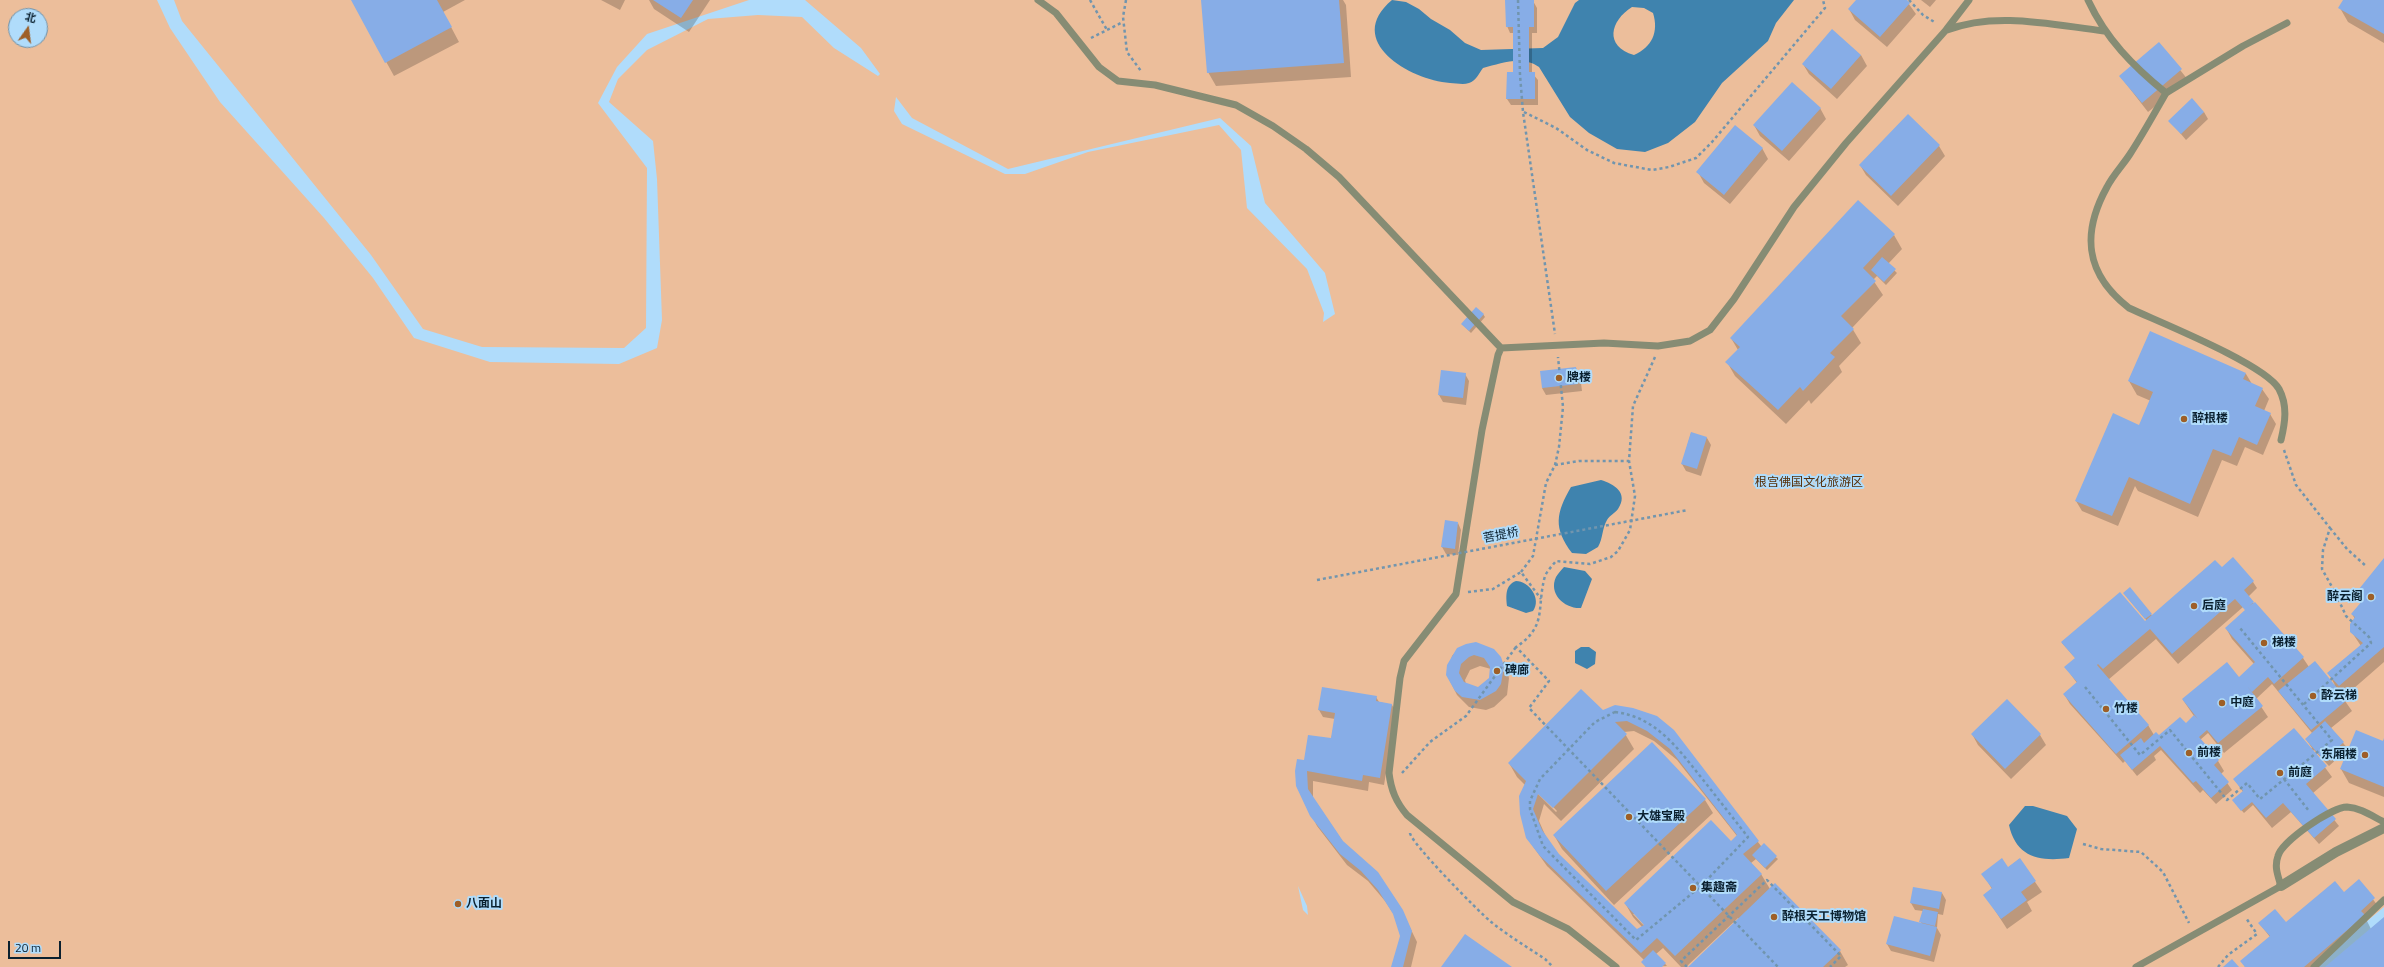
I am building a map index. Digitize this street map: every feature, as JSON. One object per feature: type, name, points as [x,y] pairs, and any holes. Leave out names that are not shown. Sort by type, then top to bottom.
[{"type":"street","points":[[2281,886],[2336,852],[2384,828]]},
{"type":"lane","points":[[1038,0],[1056,13],[1082,43],[1100,67],[1118,81],[1155,85],[1236,105],[1273,126],[1306,149],[1339,177],[1501,348],[1604,343],[1658,346],[1690,341],[1710,330],[1734,299],[1794,208],[1846,143],[1946,30],[1969,0]]},
{"type":"lane","points":[[2088,0],[2104,31],[2124,56],[2166,93]]},
{"type":"lane","points":[[1946,30],[1965,23],[1995,20],[2104,31]]},
{"type":"lane","points":[[2281,440],[2287,417],[2279,390],[2267,376],[2245,363],[2129,308],[2113,295],[2099,274],[2090,253],[2093,223],[2107,186],[2148,126],[2166,93],[2243,46],[2287,22]]},
{"type":"lane","points":[[1501,348],[1498,355],[1482,430],[1456,594],[1404,661],[1400,678],[1389,774],[1390,785],[1396,802],[1407,816],[1513,902],[1568,929],[1616,967]]},
{"type":"lane","points":[[2136,967],[2281,886],[2276,868],[2278,855],[2287,841],[2317,820],[2345,807],[2358,808],[2384,822]]},
{"type":"lane","points":[[2314,967],[2384,900]]},
{"type":"path","points":[[1090,0],[1107,30]]},
{"type":"path","points":[[1126,0],[1123,22],[1127,52],[1155,85]]},
{"type":"path","points":[[1456,594],[1493,589],[1521,572],[1533,556],[1546,483],[1555,465],[1563,407],[1557,346],[1523,112],[1520,75],[1518,0]]},
{"type":"path","points":[[1523,112],[1556,128],[1587,150],[1614,162],[1652,170],[1670,167],[1696,158],[1738,112],[1825,8],[1823,0]]},
{"type":"path","points":[[1909,0],[1923,15],[1946,30]]},
{"type":"path","points":[[1082,43],[1123,22]]},
{"type":"path","points":[[1390,785],[1430,742],[1466,716],[1516,647],[1528,639],[1537,627],[1546,575],[1556,561],[1590,564],[1611,557],[1618,551],[1630,530],[1635,496],[1629,461],[1633,406],[1650,371],[1658,346]]},
{"type":"path","points":[[2281,440],[2296,485],[2347,549],[2367,567]]},
{"type":"path","points":[[1555,465],[1579,461],[1629,461]]},
{"type":"path","name":"菩提桥","points":[[1317,580],[1688,510]]},
{"type":"path","points":[[2303,705],[2371,643],[2369,637],[2346,616],[2322,569],[2323,550],[2330,528]]},
{"type":"path","points":[[1521,572],[1541,599]]},
{"type":"path","points":[[2084,687],[2140,755],[2170,730],[2227,800],[2247,783],[2260,799],[2332,740],[2240,628]]},
{"type":"path","points":[[1516,647],[1549,681],[1529,708],[1778,967]]},
{"type":"path","points":[[1615,712],[1630,714],[1651,724],[1673,742],[1748,837],[1701,886],[1636,940],[1543,846],[1530,809],[1530,801],[1540,779],[1595,722],[1615,712]]},
{"type":"path","points":[[2284,779],[2317,820]]},
{"type":"path","points":[[1407,816],[1410,837],[1424,853],[1490,921],[1546,959],[1553,967]]},
{"type":"path","points":[[2083,844],[2101,849],[2141,852],[2163,872],[2195,934]]},
{"type":"path","points":[[1687,967],[1681,961],[1766,880],[1841,956],[1830,967]]},
{"type":"path","points":[[2218,967],[2228,955],[2257,934],[2240,909]]},
{"type":"green space","name":"根宫佛国文化旅游区","points":[[0,0],[157,0],[170,28],[220,102],[324,218],[373,278],[414,338],[490,362],[619,364],[657,348],[662,320],[657,179],[653,141],[609,102],[618,79],[647,50],[708,19],[758,15],[802,17],[834,48],[878,76],[880,74],[861,48],[805,0],[2384,0],[2384,907],[2312,967],[0,967]],"holes":[[[896,97],[912,118],[1008,169],[1220,118],[1251,146],[1265,203],[1325,273],[1335,314],[1323,322],[1324,313],[1307,269],[1247,208],[1241,150],[1219,125],[1088,152],[1025,174],[1005,174],[902,124],[894,111]],[[1298,886],[1307,906],[1308,915],[1303,910]]]},
{"type":"green space","points":[[174,0],[749,0],[647,34],[617,67],[598,103],[647,168],[646,328],[624,348],[482,347],[423,329],[371,255],[182,21]]},
{"type":"water","points":[[1392,0],[1406,2],[1450,30],[1465,43],[1481,50],[1543,48],[1558,37],[1575,3],[1579,0],[1794,0],[1776,23],[1768,41],[1722,83],[1695,122],[1668,143],[1645,152],[1617,149],[1589,133],[1570,117],[1539,67],[1532,63],[1526,61],[1512,61],[1483,68],[1474,81],[1464,84],[1434,80],[1417,75],[1401,66],[1388,56],[1378,43],[1375,30],[1379,15]],"holes":[[[1632,7],[1644,8],[1653,13],[1655,20],[1654,33],[1650,43],[1634,55],[1624,51],[1614,40],[1615,26],[1619,19]]]},
{"type":"water","points":[[1601,480],[1611,484],[1618,490],[1622,498],[1621,503],[1618,509],[1607,520],[1598,547],[1586,554],[1572,553],[1559,528],[1562,505],[1571,487]]},
{"type":"water","points":[[1564,567],[1585,571],[1592,579],[1581,608],[1569,606],[1556,595],[1554,583],[1556,577]]},
{"type":"water","points":[[1516,581],[1525,584],[1533,592],[1536,601],[1533,611],[1526,613],[1507,606],[1508,588]]},
{"type":"water","points":[[1581,647],[1589,647],[1596,652],[1595,664],[1587,669],[1575,663],[1575,651]]},
{"type":"water","points":[[2025,806],[2033,806],[2067,816],[2077,829],[2069,858],[2039,858],[2023,851],[2017,844],[2012,836],[2009,825]]},
{"type":"building","points":[[351,0],[437,0],[452,27],[385,63]]},
{"type":"building","points":[[653,0],[693,0],[681,18]]},
{"type":"building","points":[[1201,0],[1339,0],[1344,63],[1207,73]]},
{"type":"building","points":[[1505,0],[1534,0],[1534,27],[1529,27],[1529,72],[1535,72],[1535,99],[1506,99],[1507,72],[1513,72],[1513,27],[1506,27]]},
{"type":"building","points":[[1856,0],[1907,0],[1910,3],[1880,37],[1848,9]]},
{"type":"building","points":[[2343,0],[2384,0],[2384,34],[2338,8]]},
{"type":"building","points":[[1832,29],[1861,55],[1831,89],[1802,64]]},
{"type":"building","points":[[2159,42],[2182,69],[2142,103],[2119,76]]},
{"type":"building","points":[[1792,82],[1821,108],[1782,151],[1753,125]]},
{"type":"building","points":[[2192,98],[2204,112],[2181,134],[2168,121]]},
{"type":"building","points":[[1908,114],[1940,145],[1891,196],[1859,165]]},
{"type":"building","points":[[1735,125],[1763,148],[1724,195],[1696,172]]},
{"type":"building","points":[[1858,200],[1895,234],[1863,268],[1876,281],[1841,316],[1854,329],[1830,353],[1835,357],[1803,391],[1800,387],[1778,410],[1725,362],[1740,347],[1730,338]]},
{"type":"building","points":[[1882,257],[1896,269],[1884,282],[1871,270]]},
{"type":"building","points":[[1476,307],[1484,314],[1469,331],[1461,324]]},
{"type":"building","name":"醉根楼","points":[[2150,331],[2246,373],[2243,379],[2263,388],[2255,406],[2271,413],[2257,445],[2239,437],[2231,456],[2213,449],[2190,504],[2129,477],[2112,516],[2075,501],[2113,413],[2139,425],[2153,392],[2128,381]]},
{"type":"building","name":"牌楼","points":[[1576,367],[1578,384],[1542,388],[1540,371]]},
{"type":"building","points":[[1441,370],[1466,373],[1463,398],[1438,395]]},
{"type":"building","points":[[1691,432],[1707,437],[1697,469],[1681,464]]},
{"type":"building","points":[[1445,520],[1458,522],[1455,549],[1441,547]]},
{"type":"building","points":[[2233,557],[2254,581],[2244,590],[2254,602],[2249,606],[2255,602],[2304,657],[2274,684],[2268,677],[2252,692],[2247,686],[2263,706],[2218,743],[2207,730],[2199,737],[2219,760],[2214,765],[2229,782],[2211,798],[2196,781],[2193,783],[2160,746],[2132,770],[2120,755],[2141,738],[2144,743],[2156,732],[2159,735],[2180,717],[2186,723],[2194,715],[2198,719],[2182,699],[2227,662],[2239,677],[2255,662],[2225,628],[2245,610],[2235,599],[2172,654],[2150,629],[2103,669],[2098,664],[2097,665],[2149,725],[2116,754],[2063,694],[2077,682],[2064,667],[2075,658],[2061,642],[2120,592],[2145,621],[2215,560],[2222,567]]},
{"type":"building","points":[[2384,558],[2384,647],[2339,686],[2327,673],[2363,643],[2350,632],[2350,624],[2355,617],[2351,614],[2363,600],[2355,594]]},
{"type":"building","points":[[2130,587],[2152,614],[2145,619],[2123,593]]},
{"type":"building","name":"碑廊","points":[[1476,642],[1494,649],[1501,657],[1504,666],[1501,684],[1496,691],[1480,700],[1462,697],[1455,691],[1446,675],[1447,665],[1457,648]],"holes":[[[1474,655],[1484,658],[1490,667],[1489,678],[1478,687],[1464,682],[1459,673],[1461,664],[1469,657]]]},
{"type":"building","name":"酔云梯","points":[[2315,661],[2347,700],[2311,730],[2278,691]]},
{"type":"building","points":[[1322,687],[1377,696],[1376,701],[1392,704],[1380,778],[1363,775],[1362,781],[1307,771],[1308,789],[1343,841],[1378,872],[1403,910],[1412,931],[1403,967],[1391,967],[1400,936],[1393,914],[1378,890],[1361,871],[1340,854],[1310,816],[1296,786],[1295,771],[1297,759],[1304,760],[1308,735],[1331,738],[1335,713],[1318,710]]},
{"type":"building","points":[[1581,689],[1603,710],[1615,705],[1633,708],[1657,716],[1674,730],[1759,841],[1743,854],[1762,874],[1675,956],[1657,938],[1641,953],[1540,856],[1526,838],[1520,814],[1519,796],[1526,781],[1508,763]],"holes":[[[1627,721],[1647,731],[1670,749],[1737,835],[1731,841],[1711,820],[1624,903],[1644,925],[1637,929],[1559,854],[1542,830],[1533,809],[1538,794],[1553,808],[1627,734],[1615,722]]]},
{"type":"building","points":[[2007,699],[2041,734],[2005,769],[1971,734]]},
{"type":"building","points":[[2325,721],[2344,742],[2324,760],[2305,739]]},
{"type":"building","name":"前庭","points":[[2294,728],[2327,766],[2306,784],[2336,819],[2314,838],[2283,803],[2266,818],[2252,802],[2241,811],[2232,800],[2243,791],[2233,779]]},
{"type":"building","name":"东厢楼","points":[[2356,730],[2383,741],[2384,738],[2384,787],[2340,769]]},
{"type":"building","name":"大雄宝殿","points":[[1652,742],[1706,799],[1606,891],[1553,835]]},
{"type":"building","points":[[1764,843],[1777,856],[1765,868],[1752,855]]},
{"type":"building","points":[[2002,858],[2008,867],[2020,858],[2036,881],[2021,892],[2027,900],[2001,919],[1983,895],[1992,888],[1981,874]]},
{"type":"building","points":[[2359,879],[2375,898],[2361,911],[2365,915],[2304,967],[2245,967],[2240,961],[2270,936],[2258,923],[2275,909],[2286,922],[2335,881],[2344,892]]},
{"type":"building","name":"醉根天工博物馆","points":[[1775,883],[1841,950],[1823,967],[1688,967]]},
{"type":"building","points":[[1913,887],[1942,892],[1939,909],[1910,903]]},
{"type":"building","points":[[1923,909],[1938,912],[1935,926],[1919,922]]},
{"type":"building","points":[[1894,916],[1937,927],[1930,956],[1886,944]]},
{"type":"building","points":[[2384,917],[2384,967],[2325,967]]},
{"type":"building","points":[[1465,934],[1512,967],[1441,967]]},
{"type":"building","points":[[1653,950],[1666,963],[1662,967],[1646,967],[1641,962]]},
{"type":"building","points":[[2232,959],[2239,967],[2223,967]]},
{"type":"place","name":"牌楼","points":[[1559,378]]},
{"type":"place","name":"醉根楼","points":[[2184,419]]},
{"type":"place","name":"醉云阁","points":[[2371,597]]},
{"type":"place","name":"后庭","points":[[2194,606]]},
{"type":"place","name":"梯楼","points":[[2264,643]]},
{"type":"place","name":"碑廊","points":[[1497,671]]},
{"type":"place","name":"酔云梯","points":[[2313,696]]},
{"type":"place","name":"中庭","points":[[2222,703]]},
{"type":"place","name":"竹楼","points":[[2106,709]]},
{"type":"place","name":"前楼","points":[[2189,753]]},
{"type":"place","name":"东厢楼","points":[[2365,755]]},
{"type":"place","name":"前庭","points":[[2280,773]]},
{"type":"place","name":"大雄宝殿","points":[[1629,817]]},
{"type":"place","name":"集趣斋","points":[[1693,888]]},
{"type":"place","name":"八面山","points":[[458,904]]},
{"type":"place","name":"醉根天工博物馆","points":[[1774,917]]}]
